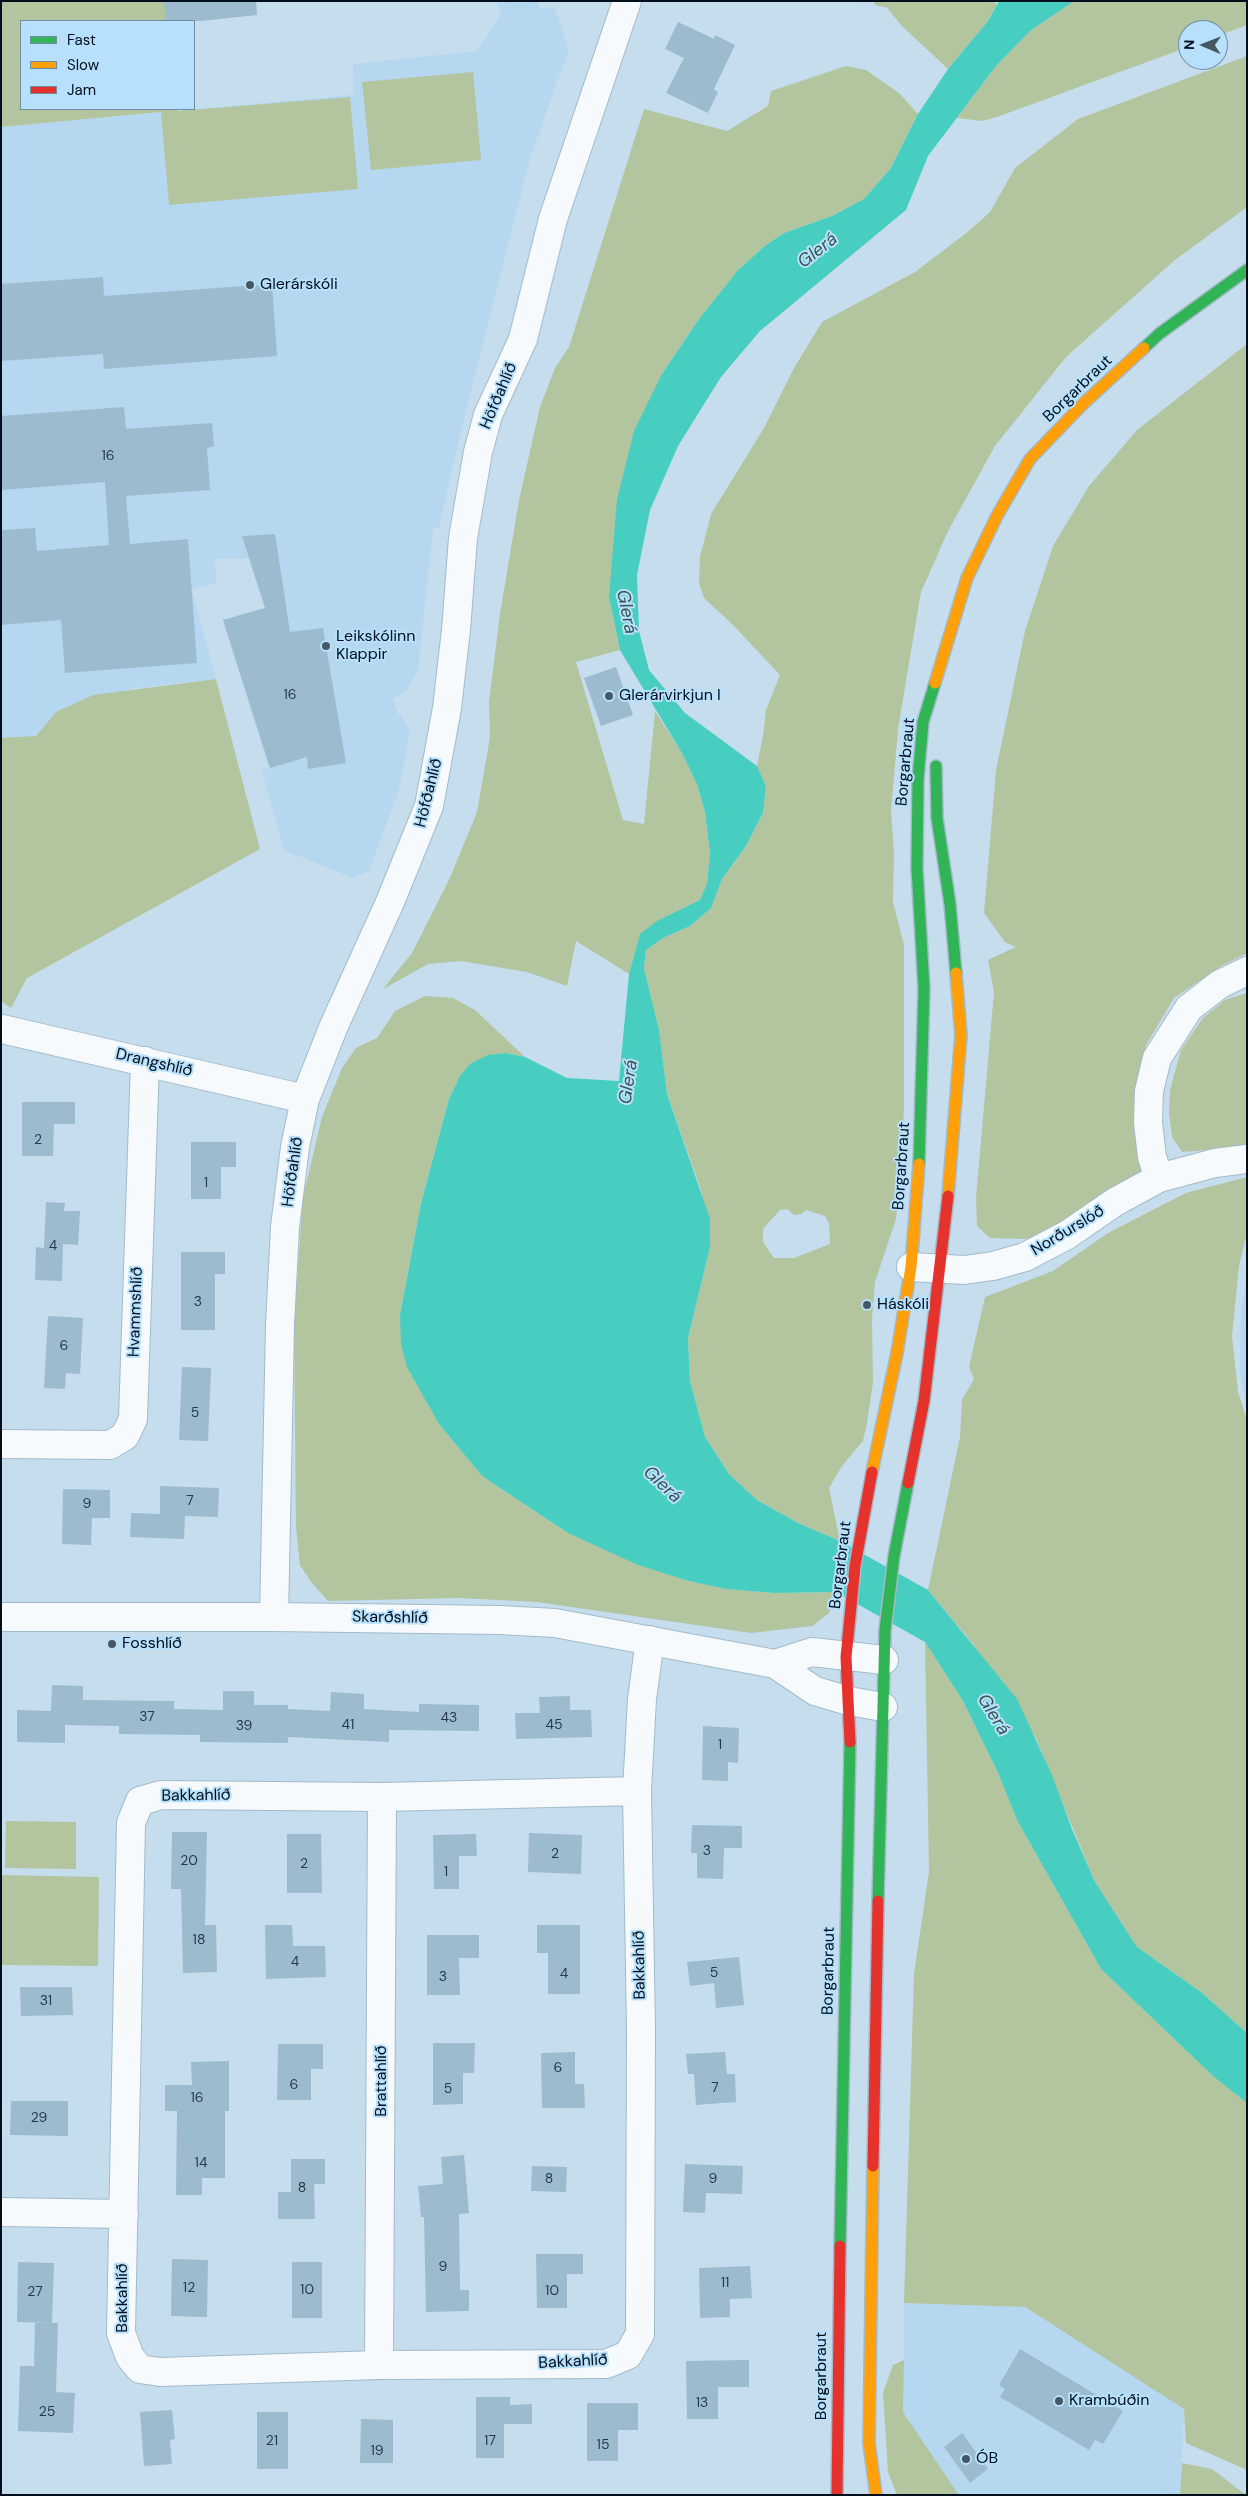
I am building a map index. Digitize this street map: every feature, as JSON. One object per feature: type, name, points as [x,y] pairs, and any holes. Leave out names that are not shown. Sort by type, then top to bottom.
[{"type":"street","name":"Höfðahlíð","points":[[274,1617],[280,1325],[285,1237],[294,1147],[305,1098],[333,1028],[390,902],[429,806],[447,708],[456,630],[463,538],[478,452],[488,415],[524,340],[553,219],[627,1]]},
{"type":"street","name":"Borgarbraut","points":[[837,2495],[839,2460],[840,2171],[851,1756],[846,1657],[855,1566],[898,1352],[910,1267],[919,1176],[924,989],[917,868],[918,779],[924,722],[967,578],[998,514],[1030,459],[1084,403],[1159,334],[1246,271]]},
{"type":"street","name":"Borgarbraut","points":[[943,696],[946,648]]},
{"type":"street","name":"Borgarbraut","points":[[876,2495],[870,2443],[877,1920],[884,1630],[894,1556],[924,1400],[941,1269],[953,1155],[961,1035],[950,904],[937,818],[937,753]]},
{"type":"street","points":[[1159,1178],[1152,1157],[1148,1122],[1149,1091],[1157,1058],[1189,1008],[1220,984],[1247,971]]},
{"type":"street","name":"Drangshlíð","points":[[2,1029],[305,1098]]},
{"type":"street","name":"Hvammshlíð","points":[[1,1444],[110,1445],[125,1436],[133,1419],[145,1061]]},
{"type":"street","name":"Norðurslóð","points":[[910,1267],[964,1270],[992,1266],[1025,1256],[1067,1235],[1115,1202],[1159,1178],[1215,1163],[1247,1159]]},
{"type":"street","name":"Skarðshlíð","points":[[1,1617],[274,1617],[546,1623],[650,1640],[775,1664],[815,1691],[849,1701],[883,1707]]},
{"type":"street","name":"Bakkahlíð","points":[[637,1791],[382,1796],[161,1795],[140,1801],[131,1823],[121,2333],[130,2357],[140,2368],[160,2372],[379,2365],[606,2364],[628,2355],[640,2334],[641,2030],[637,1791],[642,1699],[650,1640]]},
{"type":"street","name":"Skarðshlíð","points":[[775,1664],[812,1652],[884,1660]]},
{"type":"street","name":"Brattahlíð","points":[[379,2365],[382,1796]]},
{"type":"street","points":[[1,2212],[124,2214]]},
{"type":"shaded area","points":[[1,1],[165,1],[168,20],[20,20],[20,110],[178,111],[350,97],[358,189],[169,205],[161,112],[1,127]]},
{"type":"shaded area","name":"Glerárskóli","points":[[498,1],[538,1],[540,9],[555,7],[569,50],[531,155],[465,414],[439,527],[433,528],[418,672],[405,692],[392,699],[398,714],[401,715],[410,732],[399,790],[369,871],[353,878],[284,850],[262,771],[269,768],[223,620],[265,608],[249,558],[215,559],[216,583],[192,590],[216,679],[134,688],[56,712],[36,736],[1,740],[1,127],[354,95],[353,64],[477,51],[500,16]]},
{"type":"shaded area","points":[[873,1],[992,1],[997,4],[988,21],[948,69],[903,27],[886,7],[877,6]]},
{"type":"shaded area","points":[[1074,1],[1247,1],[1247,25],[1228,32],[1228,20],[1178,20],[1178,51],[997,117],[982,121],[957,118],[996,66],[1030,31]]},
{"type":"shaded area","points":[[1247,56],[1247,207],[1175,260],[1066,357],[995,446],[948,531],[921,592],[898,729],[891,812],[894,851],[893,902],[904,945],[904,1106],[901,1175],[896,1219],[875,1282],[872,1319],[873,1382],[863,1441],[842,1466],[829,1488],[840,1541],[798,1523],[757,1500],[729,1474],[705,1437],[690,1381],[688,1338],[710,1247],[701,1190],[667,1094],[659,1030],[644,968],[646,950],[663,938],[690,926],[711,908],[722,879],[746,846],[763,813],[766,786],[757,766],[766,710],[780,675],[732,624],[704,598],[699,583],[700,557],[711,514],[764,428],[794,368],[822,322],[915,272],[969,231],[990,212],[1015,168],[1078,119],[1209,70],[1228,70],[1228,63]],"holes":[[[787,1209],[794,1215],[801,1214],[806,1210],[825,1216],[829,1223],[830,1244],[794,1258],[774,1258],[763,1242],[763,1229],[780,1210]]]},
{"type":"shaded area","points":[[846,66],[866,70],[899,93],[918,114],[891,168],[864,199],[832,216],[784,233],[766,245],[738,270],[699,319],[662,374],[609,597],[620,650],[576,662],[623,820],[644,824],[655,711],[683,755],[697,784],[705,812],[710,853],[707,884],[700,900],[640,934],[629,974],[576,941],[567,986],[527,972],[461,961],[428,964],[383,989],[412,953],[450,878],[477,812],[490,737],[489,702],[500,614],[519,500],[540,407],[555,368],[569,347],[644,109],[727,131],[768,106],[771,91]]},
{"type":"shaded area","points":[[473,72],[481,160],[371,170],[362,82]]},
{"type":"shaded area","points":[[1247,344],[1247,953],[1221,966],[1174,998],[1146,1045],[1139,1098],[1146,1174],[1058,1236],[1025,1239],[990,1238],[977,1226],[976,1198],[994,992],[988,960],[1016,947],[1005,942],[984,913],[996,770],[1025,631],[1053,546],[1089,486],[1137,430]]},
{"type":"shaded area","points":[[216,679],[260,849],[27,978],[11,1008],[1,1001],[1,738],[36,736],[56,712],[93,695]]},
{"type":"shaded area","points":[[1247,993],[1247,1147],[1182,1152],[1172,1137],[1169,1112],[1170,1090],[1181,1050],[1203,1018],[1225,1000]]},
{"type":"shaded area","points":[[425,996],[453,998],[475,1010],[525,1057],[506,1053],[460,1076],[449,1099],[421,1202],[400,1315],[439,1424],[482,1476],[568,1533],[689,1581],[726,1589],[774,1593],[836,1592],[829,1613],[812,1626],[751,1633],[537,1602],[459,1598],[328,1601],[312,1583],[300,1565],[296,1527],[294,1323],[303,1197],[322,1117],[342,1068],[356,1048],[377,1038],[395,1011]]},
{"type":"shaded area","points":[[1247,1177],[1247,1233],[1239,1266],[1232,1336],[1238,1392],[1247,1420],[1247,2033],[1201,1992],[1137,1947],[1095,1882],[1036,1738],[973,1644],[928,1590],[960,1437],[962,1400],[974,1379],[969,1367],[985,1297],[1053,1271],[1108,1233],[1186,1193]]},
{"type":"shaded area","points":[[1247,1279],[1247,1406],[1240,1373],[1241,1310]]},
{"type":"shaded area","points":[[925,1642],[963,1701],[999,1775],[1017,1820],[1101,1969],[1214,2077],[1247,2103],[1247,2470],[1186,2443],[1184,2409],[1025,2307],[904,2303],[914,1974],[929,1872]]},
{"type":"shaded area","points":[[6,1821],[76,1822],[76,1869],[5,1868]]},
{"type":"shaded area","points":[[1,1875],[99,1877],[98,1966],[1,1965]]},
{"type":"shaded area","points":[[904,2303],[1025,2307],[1184,2409],[1180,2495],[959,2495],[903,2412]]},
{"type":"shaded area","points":[[904,2360],[903,2412],[959,2495],[897,2495],[888,2472],[883,2393],[893,2365]]},
{"type":"shaded area","points":[[1182,2463],[1212,2469],[1246,2495],[1180,2495]]},
{"type":"water","name":"Glerá","points":[[999,1],[1074,1],[1030,31],[996,66],[928,156],[906,210],[760,331],[721,377],[678,446],[650,510],[637,575],[639,631],[649,670],[685,713],[757,766],[766,786],[763,813],[746,846],[722,879],[711,908],[690,926],[663,938],[646,950],[644,968],[659,1030],[667,1094],[710,1219],[710,1247],[688,1338],[690,1381],[705,1437],[729,1474],[757,1500],[798,1523],[840,1541],[928,1590],[1017,1699],[1052,1775],[1072,1829],[1095,1882],[1137,1947],[1201,1992],[1247,2033],[1247,2103],[1214,2077],[1101,1969],[1017,1820],[999,1775],[963,1701],[925,1642],[836,1592],[774,1593],[726,1589],[689,1581],[638,1565],[568,1533],[482,1476],[439,1424],[407,1367],[401,1344],[400,1315],[421,1203],[449,1099],[460,1076],[470,1064],[488,1055],[506,1053],[525,1057],[567,1078],[619,1081],[629,974],[640,934],[657,921],[700,900],[707,884],[710,853],[705,812],[697,784],[683,755],[620,650],[609,597],[617,500],[634,431],[662,374],[699,319],[738,270],[766,245],[784,233],[832,216],[864,199],[891,168],[918,114],[948,69],[988,21]]},
{"type":"building","points":[[164,1],[256,1],[257,15],[201,21],[166,20]]},
{"type":"building","points":[[678,22],[714,39],[715,35],[735,45],[714,89],[718,92],[708,113],[666,93],[684,58],[665,49]]},
{"type":"building","points":[[103,277],[104,296],[272,284],[277,356],[104,369],[103,354],[1,361],[1,284]]},
{"type":"building","points":[[124,407],[126,429],[212,423],[214,446],[207,448],[210,490],[126,496],[130,544],[188,539],[197,663],[65,673],[61,620],[1,625],[1,530],[35,528],[37,551],[109,545],[105,482],[1,490],[1,416]]},
{"type":"building","points":[[275,534],[290,632],[323,628],[346,763],[308,769],[307,757],[270,768],[223,620],[265,608],[242,536]]},
{"type":"building","name":"Glerárvirkjun I","points":[[616,667],[633,715],[601,726],[584,678]]},
{"type":"building","points":[[22,1102],[75,1102],[75,1124],[54,1124],[53,1156],[22,1156]]},
{"type":"building","points":[[191,1142],[236,1142],[236,1167],[221,1167],[221,1199],[191,1199]]},
{"type":"building","points":[[46,1202],[65,1203],[64,1211],[80,1211],[78,1245],[63,1244],[62,1281],[35,1280],[36,1247],[44,1248]]},
{"type":"building","points":[[181,1252],[225,1252],[225,1274],[215,1274],[215,1330],[181,1330]]},
{"type":"building","points":[[48,1316],[83,1318],[80,1374],[66,1373],[65,1389],[44,1388]]},
{"type":"building","points":[[182,1367],[211,1368],[208,1441],[179,1440]]},
{"type":"building","points":[[160,1486],[219,1488],[218,1517],[185,1516],[184,1539],[130,1537],[131,1513],[160,1514]]},
{"type":"building","points":[[63,1489],[110,1490],[110,1518],[92,1518],[91,1545],[62,1544]]},
{"type":"building","points":[[52,1685],[83,1686],[83,1700],[174,1701],[174,1709],[223,1710],[223,1691],[254,1691],[254,1705],[288,1705],[288,1709],[330,1711],[331,1692],[364,1694],[364,1709],[419,1712],[419,1704],[479,1705],[479,1731],[389,1730],[389,1742],[288,1737],[288,1743],[200,1742],[200,1735],[119,1734],[119,1726],[65,1725],[65,1743],[17,1742],[17,1710],[51,1711]]},
{"type":"building","points":[[570,1696],[570,1710],[591,1710],[592,1737],[516,1739],[515,1713],[540,1713],[539,1697]]},
{"type":"building","points":[[703,1726],[739,1728],[738,1763],[728,1762],[728,1781],[702,1780]]},
{"type":"building","points":[[692,1825],[742,1826],[742,1848],[724,1848],[723,1879],[697,1878],[697,1853],[691,1853]]},
{"type":"building","points":[[172,1832],[207,1832],[205,1925],[216,1925],[217,1972],[183,1973],[181,1889],[171,1889]]},
{"type":"building","points":[[529,1833],[582,1835],[581,1874],[528,1872]]},
{"type":"building","points":[[287,1834],[321,1834],[322,1893],[287,1893]]},
{"type":"building","points":[[476,1834],[477,1856],[459,1856],[459,1889],[434,1889],[433,1835]]},
{"type":"building","points":[[265,1925],[292,1925],[293,1946],[325,1946],[326,1977],[266,1979]]},
{"type":"building","points":[[537,1925],[580,1925],[580,1994],[548,1994],[548,1953],[537,1953]]},
{"type":"building","points":[[427,1935],[479,1935],[479,1958],[459,1958],[460,1995],[427,1995]]},
{"type":"building","points":[[739,1957],[744,2005],[716,2008],[714,1983],[690,1986],[687,1962]]},
{"type":"building","points":[[20,1987],[72,1987],[73,2015],[21,2016]]},
{"type":"building","points":[[433,2043],[475,2043],[474,2073],[463,2073],[463,2104],[433,2105]]},
{"type":"building","points":[[278,2044],[323,2044],[323,2069],[311,2069],[311,2100],[277,2100]]},
{"type":"building","points":[[575,2052],[575,2084],[584,2084],[585,2108],[542,2108],[541,2053]]},
{"type":"building","points":[[725,2052],[727,2074],[735,2074],[736,2102],[696,2105],[694,2074],[688,2074],[686,2054]]},
{"type":"building","points":[[229,2061],[229,2111],[225,2111],[225,2178],[202,2178],[202,2195],[176,2195],[177,2111],[165,2111],[165,2085],[192,2085],[191,2062]]},
{"type":"building","points":[[11,2101],[68,2101],[68,2136],[10,2135]]},
{"type":"building","points":[[464,2155],[469,2213],[459,2214],[460,2290],[469,2290],[469,2311],[426,2312],[424,2217],[421,2217],[418,2186],[443,2184],[441,2157]]},
{"type":"building","points":[[291,2159],[325,2159],[325,2184],[314,2184],[315,2219],[278,2219],[278,2192],[291,2192]]},
{"type":"building","points":[[685,2164],[743,2166],[742,2194],[706,2193],[705,2213],[683,2212]]},
{"type":"building","points":[[532,2166],[567,2167],[566,2192],[531,2191]]},
{"type":"building","points":[[536,2254],[583,2254],[583,2274],[567,2274],[567,2308],[537,2308]]},
{"type":"building","points":[[172,2259],[208,2260],[207,2317],[171,2316]]},
{"type":"building","points":[[18,2262],[54,2263],[52,2323],[17,2322]]},
{"type":"building","points":[[292,2262],[322,2262],[322,2318],[292,2318]]},
{"type":"building","points":[[750,2266],[752,2298],[730,2299],[730,2317],[700,2318],[699,2268]]},
{"type":"building","points":[[35,2323],[58,2323],[56,2392],[75,2393],[73,2433],[18,2431],[20,2366],[34,2366]]},
{"type":"building","points":[[1020,2349],[1123,2411],[1103,2444],[1095,2440],[1089,2450],[1000,2397],[1005,2389],[999,2385]]},
{"type":"building","points":[[749,2360],[749,2387],[718,2387],[718,2419],[687,2419],[686,2361]]},
{"type":"building","points":[[476,2397],[510,2397],[510,2405],[532,2404],[532,2424],[504,2424],[504,2458],[476,2458]]},
{"type":"building","points":[[587,2403],[638,2403],[638,2430],[618,2430],[618,2461],[587,2461]]},
{"type":"building","points":[[172,2410],[175,2439],[170,2440],[172,2464],[144,2466],[140,2412]]},
{"type":"building","points":[[257,2412],[288,2412],[288,2469],[257,2469]]},
{"type":"building","points":[[361,2419],[393,2420],[393,2463],[360,2463]]},
{"type":"building","points":[[962,2433],[988,2469],[970,2483],[944,2447]]},
{"type":"traffic: fast","points":[[1144,348],[1159,334],[1247,270]]},
{"type":"traffic: fast","points":[[919,1164],[924,989],[917,868],[918,779],[923,722],[935,683]]},
{"type":"traffic: fast","points":[[936,766],[937,818],[950,904],[956,973]]},
{"type":"traffic: fast","points":[[878,1901],[885,1630],[894,1556],[908,1483]]},
{"type":"traffic: fast","points":[[840,2246],[850,1742]]},
{"type":"traffic: slow","points":[[935,683],[967,578],[998,514],[1030,459],[1084,403],[1144,348]]},
{"type":"traffic: slow","points":[[948,1196],[961,1035],[956,973]]},
{"type":"traffic: slow","points":[[872,1472],[897,1353],[911,1267],[919,1164]]},
{"type":"traffic: slow","points":[[873,2166],[869,2443],[876,2495]]},
{"type":"traffic: jam","points":[[908,1483],[924,1401],[948,1196]]},
{"type":"traffic: jam","points":[[850,1742],[846,1657],[855,1566],[872,1472]]},
{"type":"traffic: jam","points":[[873,2166],[878,1901]]},
{"type":"traffic: jam","points":[[837,2495],[840,2246]]},
{"type":"place","name":"Glerárskóli","points":[[250,285]]},
{"type":"place","name":"Leikskólinn Klappir","points":[[326,646]]},
{"type":"place","name":"Glerárvirkjun I","points":[[609,696]]},
{"type":"place","name":"Háskóli","points":[[867,1305]]},
{"type":"place","name":"Fosshlíð","points":[[112,1644]]},
{"type":"place","name":"Krambúðin","points":[[1059,2401]]},
{"type":"place","name":"ÓB","points":[[966,2459]]}]
